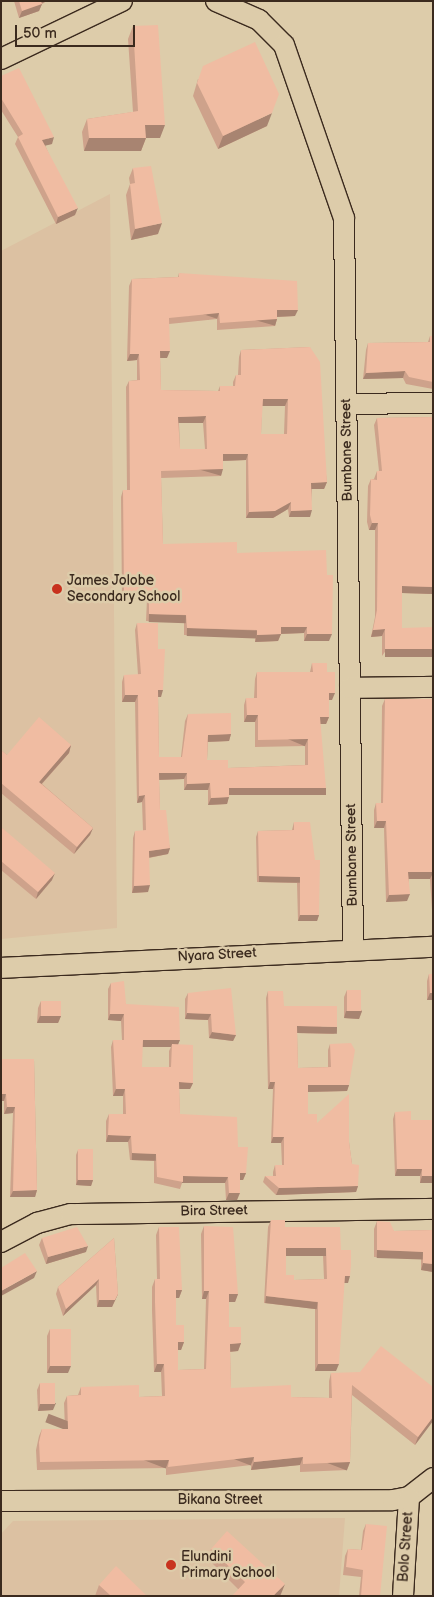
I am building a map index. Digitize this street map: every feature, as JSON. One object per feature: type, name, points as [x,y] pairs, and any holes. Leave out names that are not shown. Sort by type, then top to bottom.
[{"type":"street","points":[[1,59],[122,1]]},
{"type":"street","name":"Bumbane Street","points":[[216,1],[259,20],[284,45],[340,199],[346,242],[353,948]]},
{"type":"street","points":[[347,404],[433,404]]},
{"type":"street","points":[[350,688],[433,687]]},
{"type":"street","name":"Nyara Street","points":[[1,968],[353,948],[433,947]]},
{"type":"street","name":"Bira Street","points":[[1,1242],[37,1223],[71,1214],[433,1208]]},
{"type":"street","points":[[409,1497],[433,1478]]},
{"type":"street","name":"Bikana Street","points":[[1,1500],[409,1497]]},
{"type":"street","name":"Bolo Street","points":[[403,1596],[409,1497]]},
{"type":"shaded area","name":"James Jolobe Secondary School","points":[[110,194],[117,928],[1,939],[1,251]]},
{"type":"shaded area","name":"Elundini Primary School","points":[[345,1518],[339,1596],[1,1596],[1,1534],[13,1521]]},
{"type":"building","points":[[19,1],[41,1],[42,4],[22,11]]},
{"type":"building","points":[[158,25],[165,125],[145,125],[146,138],[89,138],[87,119],[138,111],[133,26]]},
{"type":"building","points":[[255,42],[279,94],[272,113],[223,136],[197,83],[203,66]]},
{"type":"building","points":[[19,68],[54,137],[42,140],[78,208],[58,217],[18,137],[23,134],[1,98],[1,76]]},
{"type":"building","points":[[151,166],[162,223],[135,229],[130,184],[135,183],[133,168]]},
{"type":"building","points":[[179,273],[297,281],[298,310],[277,310],[277,319],[220,323],[219,313],[169,318],[170,351],[160,351],[161,390],[220,391],[220,386],[235,386],[236,375],[241,375],[241,350],[310,347],[320,362],[327,482],[311,483],[312,510],[291,511],[291,502],[275,511],[249,512],[248,454],[223,454],[223,469],[161,471],[163,544],[237,542],[237,553],[326,550],[327,575],[333,575],[332,634],[307,634],[307,627],[281,627],[281,634],[257,635],[257,630],[187,628],[186,615],[149,614],[149,592],[124,592],[123,490],[130,490],[129,381],[140,380],[139,354],[130,354],[132,279],[179,277]],"holes":[[[263,399],[288,399],[287,434],[261,434]],[[206,416],[207,449],[180,449],[178,417]]]},
{"type":"building","points":[[430,336],[433,336],[433,382],[409,377],[405,371],[366,373],[368,343],[430,342]]},
{"type":"building","points":[[433,417],[433,587],[402,586],[402,628],[433,627],[433,649],[385,649],[385,629],[373,630],[377,610],[378,523],[372,523],[370,515],[371,479],[377,480],[377,471],[382,471],[377,418]]},
{"type":"building","points":[[137,623],[158,623],[158,649],[165,649],[163,690],[158,690],[159,757],[182,757],[188,714],[231,713],[231,734],[208,735],[207,760],[228,760],[228,768],[308,765],[308,739],[258,740],[258,715],[247,715],[246,698],[257,698],[257,672],[313,672],[312,663],[327,663],[327,672],[335,672],[335,693],[329,693],[329,717],[320,717],[326,788],[229,788],[229,797],[211,798],[210,783],[187,784],[187,773],[159,773],[160,810],[166,810],[170,848],[149,851],[150,885],[134,886],[135,831],[146,830],[145,795],[139,796],[138,695],[125,695],[124,675],[141,674]]},
{"type":"building","points":[[385,699],[433,699],[433,872],[408,872],[410,894],[389,895],[386,821],[377,821],[376,803],[383,803]]},
{"type":"building","points":[[39,717],[71,745],[39,782],[93,828],[77,847],[1,783],[1,750],[7,755]]},
{"type":"building","points":[[294,822],[310,822],[315,860],[320,860],[319,915],[300,915],[300,877],[259,876],[258,831],[294,830]]},
{"type":"building","points":[[1,827],[55,873],[38,892],[1,861]]},
{"type":"building","points":[[429,974],[433,974],[433,993],[430,993]]},
{"type":"building","points":[[124,981],[126,1004],[179,1007],[180,1040],[143,1040],[142,1067],[171,1067],[172,1044],[193,1045],[193,1083],[179,1082],[180,1114],[237,1117],[238,1147],[248,1147],[246,1173],[240,1173],[240,1193],[229,1193],[228,1177],[183,1176],[183,1182],[157,1177],[156,1154],[132,1153],[131,1136],[108,1135],[109,1114],[126,1114],[125,1089],[116,1089],[113,1040],[124,1040],[124,1014],[110,1014],[111,983]]},
{"type":"building","points":[[231,988],[236,1035],[212,1032],[211,1014],[187,1013],[188,993]]},
{"type":"building","points":[[347,990],[361,990],[361,1011],[347,1011]]},
{"type":"building","points":[[268,991],[283,991],[284,1006],[337,1006],[337,1027],[297,1026],[298,1068],[331,1067],[330,1044],[351,1043],[355,1050],[349,1085],[308,1085],[308,1114],[317,1114],[317,1123],[349,1094],[349,1142],[352,1164],[359,1165],[358,1186],[279,1188],[265,1176],[276,1176],[275,1165],[284,1165],[284,1137],[273,1137],[275,1082],[270,1082]]},
{"type":"building","points":[[41,1001],[61,1001],[61,1016],[41,1016]]},
{"type":"building","points":[[1,1059],[34,1059],[37,1190],[13,1191],[15,1107],[7,1107],[6,1094],[1,1094]]},
{"type":"building","points":[[411,1111],[411,1120],[433,1120],[433,1176],[422,1176],[422,1169],[397,1169],[395,1112]]},
{"type":"building","points":[[78,1149],[93,1149],[93,1180],[78,1180]]},
{"type":"building","points":[[271,1220],[285,1220],[285,1227],[340,1227],[341,1250],[351,1250],[351,1265],[350,1276],[345,1276],[339,1364],[318,1364],[318,1302],[266,1296]],"holes":[[[286,1248],[326,1248],[327,1279],[294,1280],[294,1275],[286,1275]]]},
{"type":"building","points":[[377,1221],[390,1222],[394,1231],[433,1230],[433,1264],[423,1263],[423,1252],[377,1250]]},
{"type":"building","points":[[204,1226],[233,1227],[238,1294],[229,1294],[229,1327],[241,1327],[241,1343],[230,1344],[231,1388],[291,1385],[291,1397],[332,1398],[331,1373],[360,1372],[381,1346],[433,1387],[433,1417],[418,1437],[352,1385],[350,1462],[303,1464],[303,1457],[254,1462],[254,1457],[168,1467],[169,1460],[40,1462],[39,1442],[42,1429],[68,1429],[67,1396],[81,1395],[81,1387],[139,1385],[139,1397],[165,1396],[164,1364],[157,1364],[155,1279],[160,1279],[159,1227],[179,1227],[182,1290],[176,1290],[176,1325],[184,1325],[184,1342],[178,1342],[178,1370],[206,1369],[209,1291],[204,1291]]},
{"type":"building","points":[[77,1227],[88,1246],[48,1257],[42,1238]]},
{"type":"building","points":[[114,1238],[118,1294],[115,1300],[99,1300],[99,1279],[66,1309],[58,1287]]},
{"type":"building","points":[[25,1253],[37,1271],[1,1291],[1,1268]]},
{"type":"building","points":[[50,1329],[71,1329],[71,1366],[50,1366]]},
{"type":"building","points":[[40,1383],[55,1383],[55,1404],[40,1404]]},
{"type":"building","points":[[366,1524],[387,1526],[380,1596],[361,1596],[363,1570],[346,1567],[348,1549],[362,1550]]},
{"type":"building","points":[[227,1531],[285,1584],[273,1596],[232,1596],[245,1582],[211,1549]]},
{"type":"building","points":[[116,1566],[147,1596],[111,1596],[99,1585]]},
{"type":"place","name":"James Jolobe Secondary School","points":[[57,589]]},
{"type":"place","name":"Elundini Primary School","points":[[171,1565]]}]
